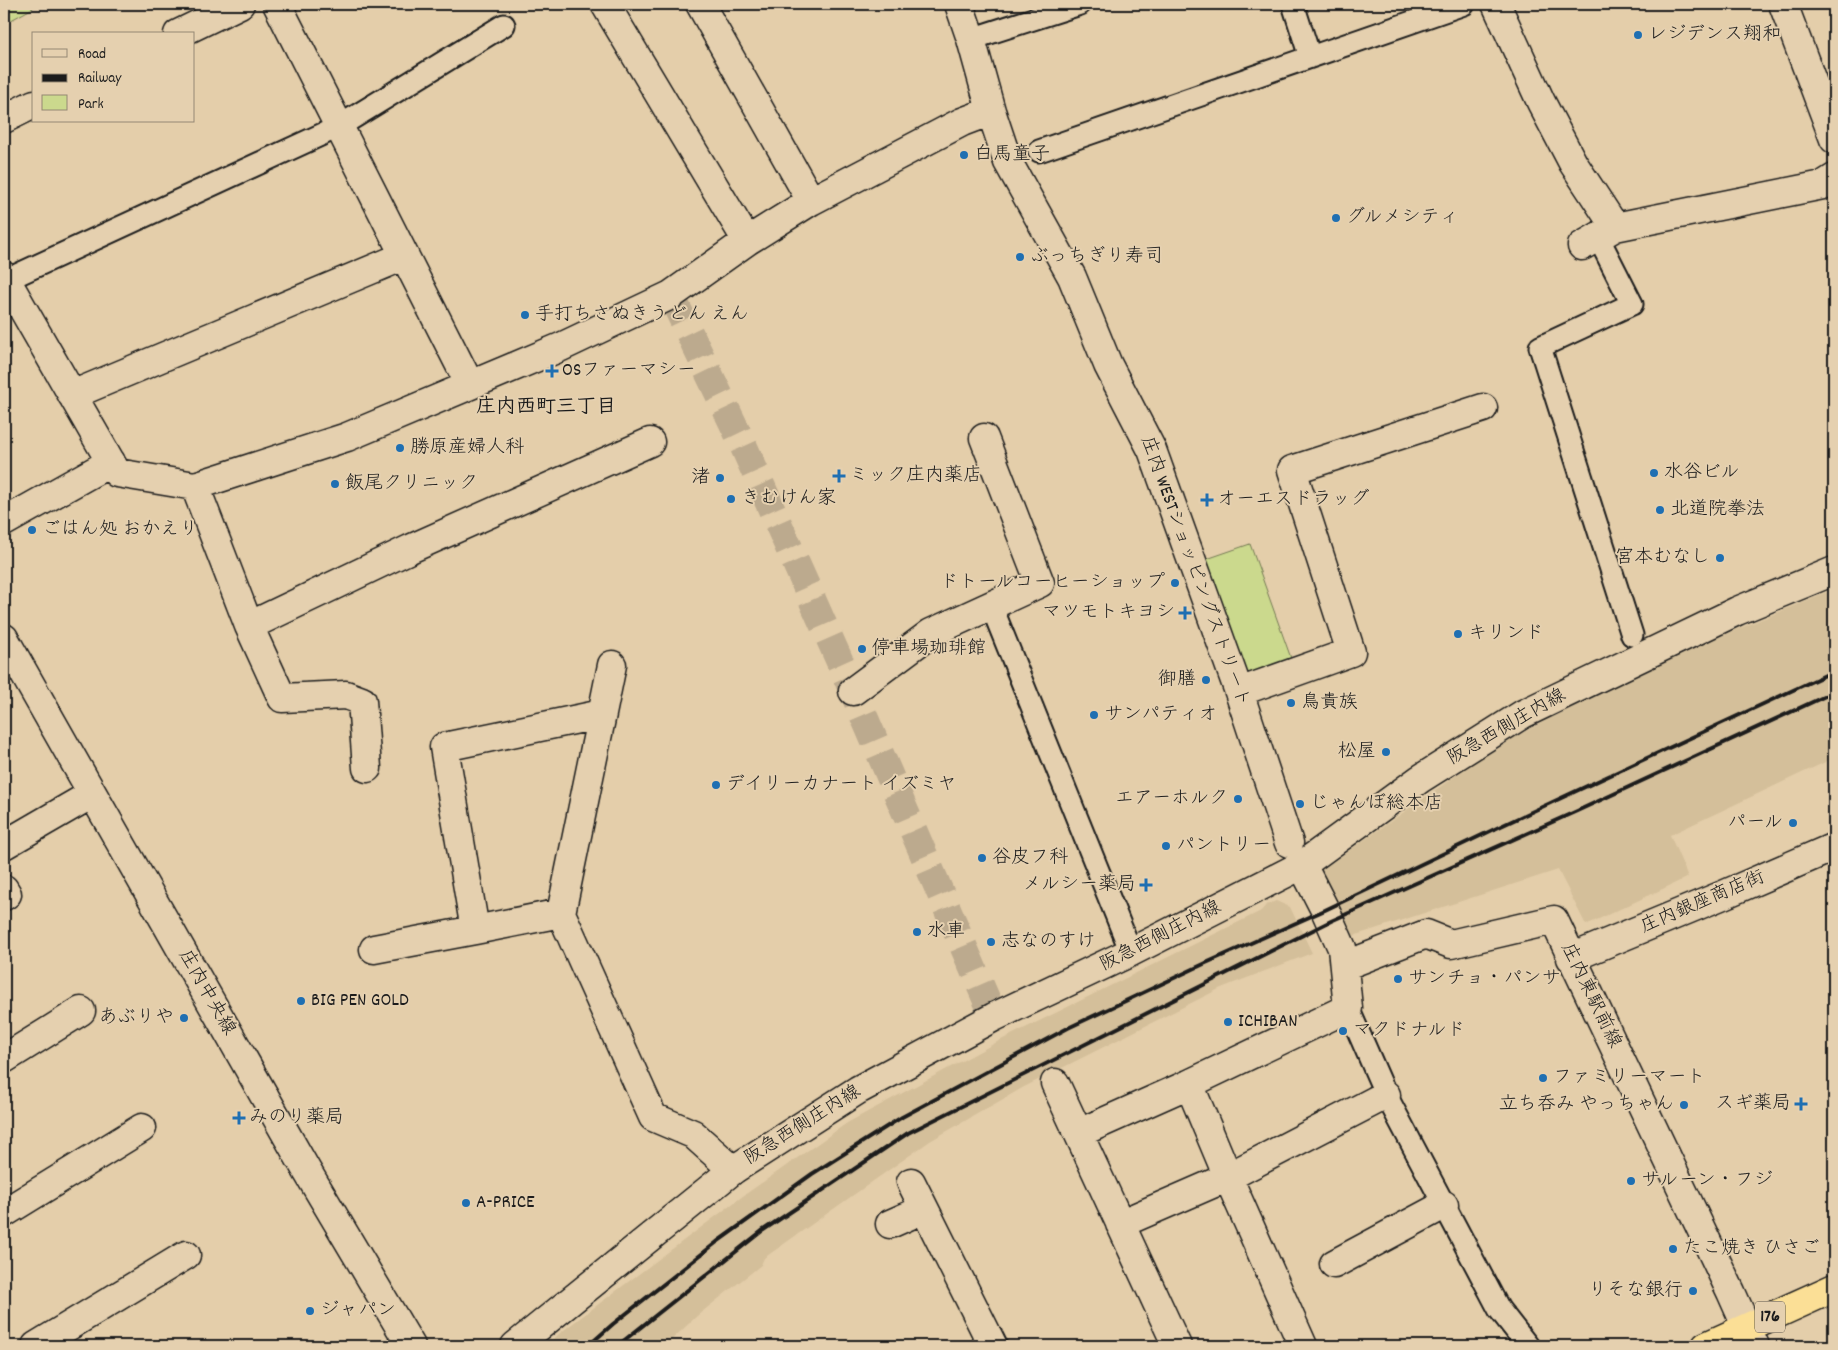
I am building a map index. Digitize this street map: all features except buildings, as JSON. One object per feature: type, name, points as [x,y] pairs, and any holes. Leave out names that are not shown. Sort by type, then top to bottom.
[{"type":"highway","name":"176","points":[[1706,1346],[1751,1337],[1834,1288]]},
{"type":"street","points":[[182,32],[240,4]]},
{"type":"street","points":[[277,4],[470,385]]},
{"type":"street","points":[[605,4],[747,241]]},
{"type":"street","points":[[700,4],[811,201]]},
{"type":"street","name":"庄内 WESTショッピングストリート","points":[[959,4],[971,39],[983,114],[1072,277],[1108,364],[1152,450],[1296,854],[1336,932],[1342,948],[1348,1008]]},
{"type":"street","points":[[1496,4],[1541,102],[1573,163],[1599,237],[1823,185],[1834,178]]},
{"type":"street","points":[[1783,4],[1834,139]]},
{"type":"street","points":[[4,119],[32,105]]},
{"type":"street","points":[[5,278],[117,473],[195,486],[347,437],[561,347],[671,295],[747,241],[811,201],[962,122],[983,114]]},
{"type":"street","points":[[72,394],[404,256]]},
{"type":"street","points":[[1239,692],[1351,652],[1292,470],[1482,408]]},
{"type":"street","points":[[853,690],[931,633],[1040,582],[984,438]]},
{"type":"street","points":[[250,626],[410,549],[650,442]]},
{"type":"street","points":[[4,522],[111,462]]},
{"type":"street","points":[[195,486],[250,626],[282,698],[346,696],[362,702],[367,768]]},
{"type":"street","name":"阪急西側庄内線","points":[[515,1346],[733,1170],[858,1090],[994,1017],[1131,952],[1420,779],[1524,714],[1737,611],[1834,572]]},
{"type":"street","name":"庄内中央線","points":[[4,638],[307,1171],[411,1346]]},
{"type":"street","points":[[612,665],[561,912],[653,1117],[693,1134],[733,1170]]},
{"type":"street","points":[[475,930],[444,748],[602,714]]},
{"type":"street","points":[[4,845],[92,794]]},
{"type":"street","name":"庄内銀座商店街","points":[[1572,958],[1834,847]]},
{"type":"street","points":[[4,890],[6,894],[4,896]]},
{"type":"street","points":[[374,949],[561,912]]},
{"type":"street","name":"庄内東駅前線","points":[[1344,966],[1426,934],[1450,944],[1554,920],[1732,1292],[1751,1337]]},
{"type":"street","points":[[1079,1134],[1348,1008]]},
{"type":"street","points":[[4,1059],[81,1011]]},
{"type":"street","points":[[1055,1083],[1177,1346]]},
{"type":"street","points":[[1189,1084],[1303,1346]]},
{"type":"street","points":[[1120,1224],[1228,1177],[1386,1095]]},
{"type":"street","points":[[4,1213],[142,1128]]},
{"type":"street","points":[[911,1182],[993,1346]]},
{"type":"street","points":[[1334,1264],[1444,1205]]},
{"type":"street","points":[[890,1224],[924,1209]]},
{"type":"street","points":[[36,1346],[186,1255]]},
{"type":"lane","points":[[971,39],[1080,4]]},
{"type":"lane","points":[[1293,4],[1310,57]]},
{"type":"lane","points":[[1040,151],[1464,4]]},
{"type":"lane","points":[[5,278],[338,127],[504,25]]},
{"type":"lane","points":[[1599,237],[1632,304],[1540,348],[1632,635]]},
{"type":"lane","points":[[992,605],[1131,952]]},
{"type":"lane","points":[[1348,1008],[1386,1095],[1499,1309],[1528,1346]]},
{"type":"shaded area","points":[[1834,589],[1834,758],[1670,835],[1688,877],[1586,925],[1558,870],[1353,936],[1320,871],[1501,744],[1716,638]]},
{"type":"shaded area","points":[[1276,901],[1290,907],[1312,953],[1221,988],[1024,1087],[930,1141],[764,1258],[761,1265],[698,1315],[665,1346],[546,1346],[560,1333],[743,1196],[847,1123],[997,1042],[1261,911],[1266,905]]},
{"type":"green space","points":[[4,4],[30,4],[33,8],[4,24]]},
{"type":"green space","points":[[1250,544],[1292,661],[1243,678],[1201,561]]},
{"type":"tunnel","points":[[671,295],[740,438],[853,691],[994,1017]]},
{"type":"railway","points":[[588,1346],[717,1242],[812,1174],[902,1117],[1068,1028],[1325,910],[1834,671]]},
{"type":"railway","points":[[617,1346],[762,1231],[908,1133],[1331,921],[1577,811],[1834,692]]},
{"type":"place","name":"レジデンス翔和","points":[[1638,35]]},
{"type":"place","name":"白馬童子","points":[[964,155]]},
{"type":"place","name":"グルメシティ","points":[[1336,218]]},
{"type":"place","name":"ぶっちぎり寿司","points":[[1020,257]]},
{"type":"place","name":"手打ちさぬきうどん えん","points":[[525,315]]},
{"type":"place","name":"OSファーマシー","points":[[552,371]]},
{"type":"place","name":"勝原産婦人科","points":[[400,448]]},
{"type":"place","name":"水谷ビル","points":[[1654,473]]},
{"type":"place","name":"ミック庄内薬店","points":[[839,476]]},
{"type":"place","name":"渚","points":[[720,478]]},
{"type":"place","name":"飯尾クリニック","points":[[335,484]]},
{"type":"place","name":"きむけん家","points":[[731,499]]},
{"type":"place","name":"オーエスドラッグ","points":[[1207,500]]},
{"type":"place","name":"北道院拳法","points":[[1660,510]]},
{"type":"place","name":"ごはん処 おかえり","points":[[32,530]]},
{"type":"place","name":"宮本むなし","points":[[1720,558]]},
{"type":"place","name":"ドトールコーヒーショップ","points":[[1175,583]]},
{"type":"place","name":"マツモトキヨシ","points":[[1185,613]]},
{"type":"place","name":"キリンド","points":[[1458,634]]},
{"type":"place","name":"停車場珈琲館","points":[[862,649]]},
{"type":"place","name":"御膳","points":[[1206,680]]},
{"type":"place","name":"鳥貴族","points":[[1291,703]]},
{"type":"place","name":"サンパティオ","points":[[1094,715]]},
{"type":"place","name":"松屋","points":[[1386,752]]},
{"type":"place","name":"デイリーカナート イズミヤ","points":[[716,785]]},
{"type":"place","name":"エアーホルク","points":[[1238,799]]},
{"type":"place","name":"じゃんぼ総本店","points":[[1300,804]]},
{"type":"place","name":"パール","points":[[1793,823]]},
{"type":"place","name":"パントリー","points":[[1166,846]]},
{"type":"place","name":"谷皮フ科","points":[[982,858]]},
{"type":"place","name":"メルシー薬局","points":[[1146,885]]},
{"type":"place","name":"水車","points":[[917,932]]},
{"type":"place","name":"志なのすけ","points":[[991,942]]},
{"type":"place","name":"サンチョ・パンサ","points":[[1398,979]]},
{"type":"place","name":"BIG PEN GOLD","points":[[301,1001]]},
{"type":"place","name":"あぶりや","points":[[184,1018]]},
{"type":"place","name":"ICHIBAN","points":[[1228,1022]]},
{"type":"place","name":"マクドナルド","points":[[1343,1031]]},
{"type":"place","name":"ファミリーマート","points":[[1543,1078]]},
{"type":"place","name":"スギ薬局","points":[[1801,1104]]},
{"type":"place","name":"立ち呑み やっちゃん","points":[[1684,1105]]},
{"type":"place","name":"みのり薬局","points":[[239,1118]]},
{"type":"place","name":"サルーン・フジ","points":[[1631,1181]]},
{"type":"place","name":"A-PRICE","points":[[466,1203]]},
{"type":"place","name":"たこ焼き ひさご","points":[[1673,1249]]},
{"type":"place","name":"りそな銀行","points":[[1693,1291]]},
{"type":"place","name":"ジャパン","points":[[310,1311]]},
{"type":"district","name":"庄内西町三丁目","points":[[546,408]]}]
